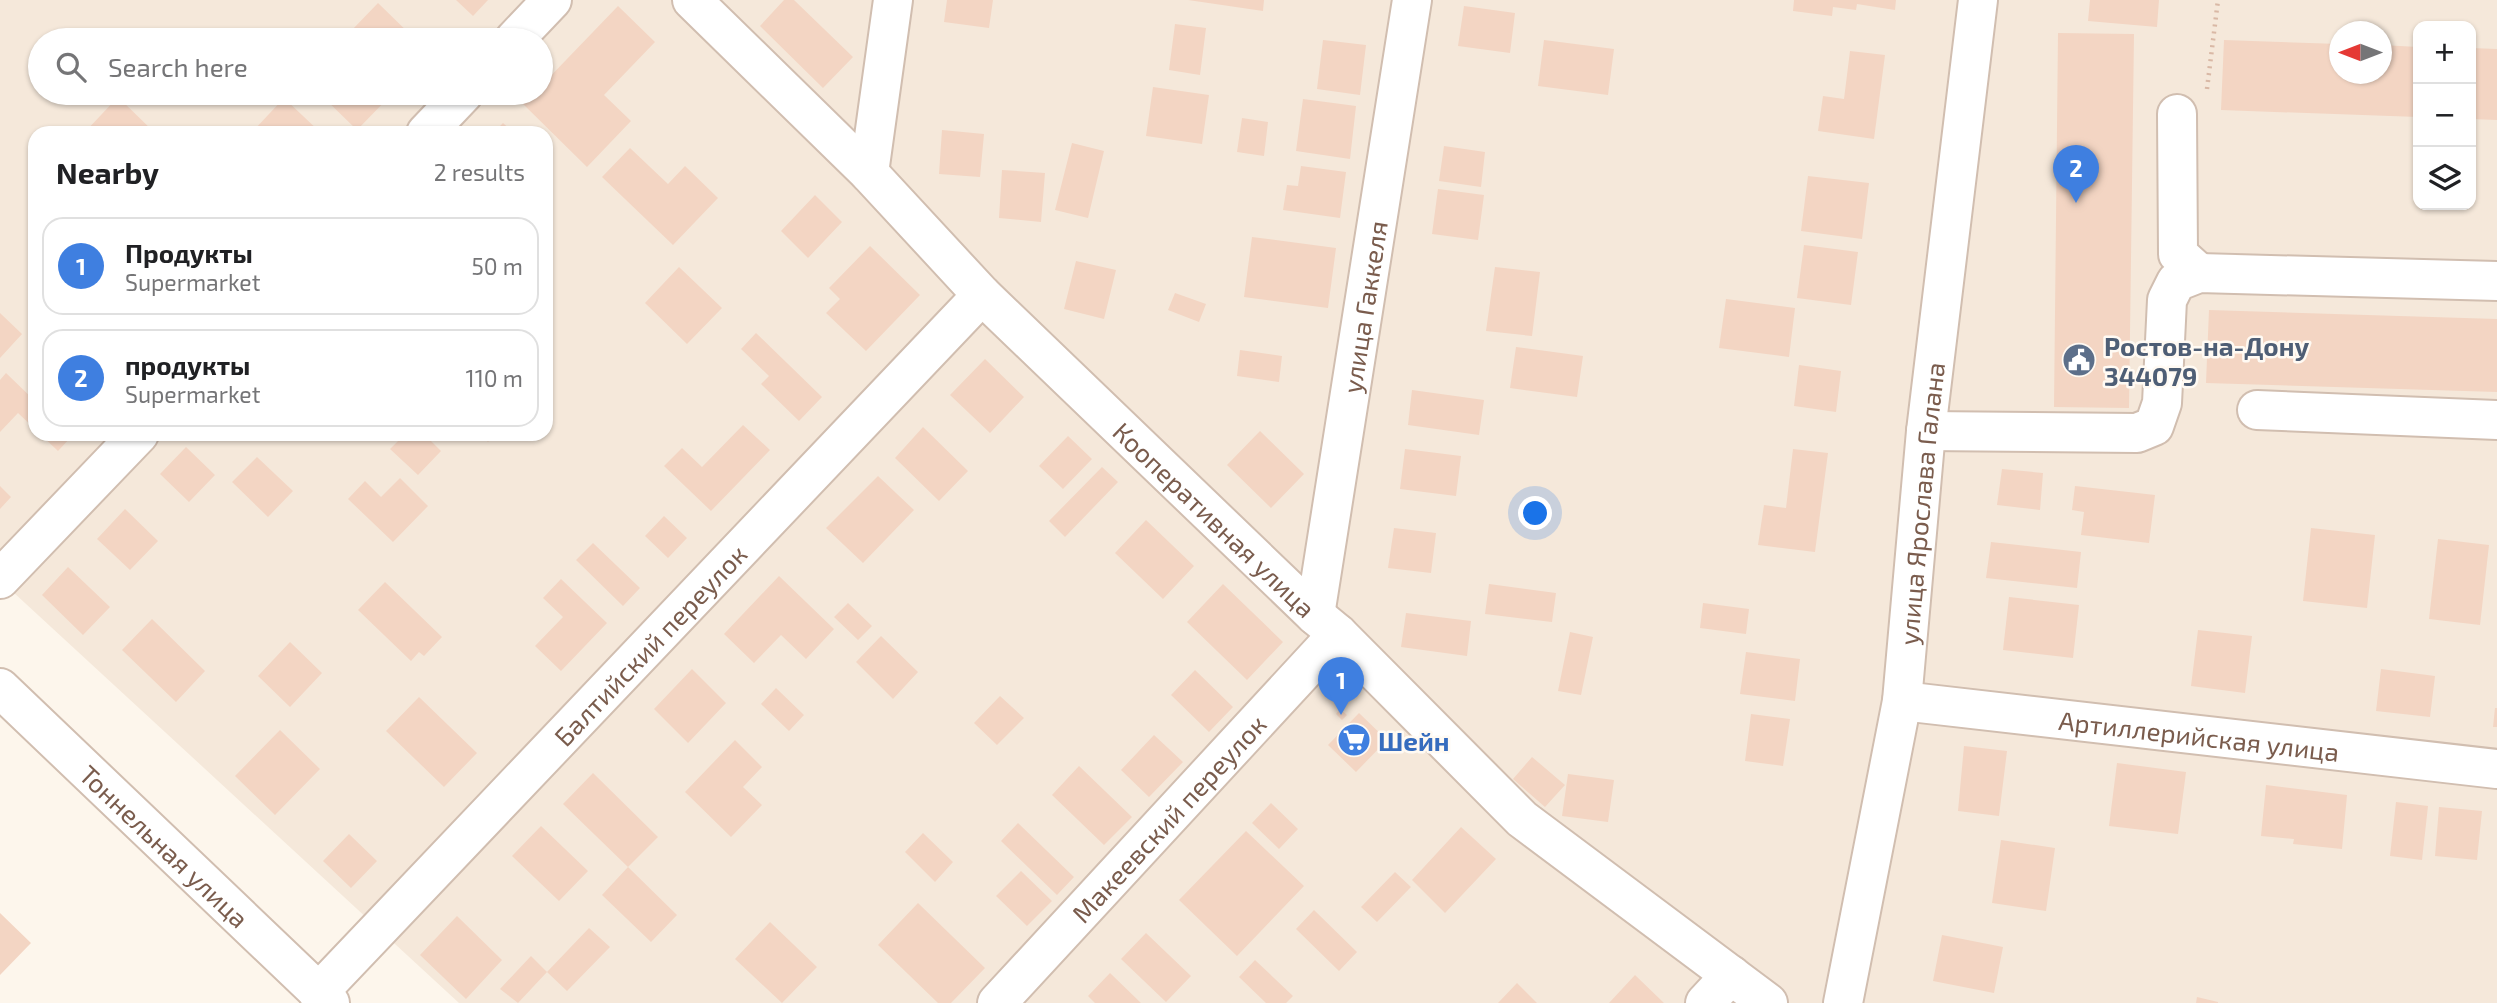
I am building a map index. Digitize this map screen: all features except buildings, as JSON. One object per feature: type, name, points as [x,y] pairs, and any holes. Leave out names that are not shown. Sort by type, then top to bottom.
[{"type":"street","points":[[525,28],[552,0]]},
{"type":"street","name":"Кооперативная улица","points":[[692,0],[869,173],[982,295],[1326,624],[1522,820],[1768,1003]]},
{"type":"street","points":[[869,173],[893,0]]},
{"type":"street","name":"улица Гаккеля","points":[[1326,624],[1412,0]]},
{"type":"street","name":"улица Ярослава Галана","points":[[1843,1003],[1902,701],[1926,431],[1978,0]]},
{"type":"street","points":[[433,126],[453,105]]},
{"type":"street","points":[[2178,114],[2178,254],[2199,273]]},
{"type":"street","points":[[1926,431],[2137,433],[2154,426],[2162,402],[2167,300],[2176,282],[2199,273],[2497,281]]},
{"type":"street","name":"Балтийский переулок","points":[[324,998],[982,295]]},
{"type":"street","points":[[2257,410],[2497,420]]},
{"type":"street","points":[[0,579],[132,441]]},
{"type":"street","name":"Макеевский переулок","points":[[997,1003],[1326,624]]},
{"type":"street","name":"Тоннельная улица","points":[[0,688],[324,998]]},
{"type":"street","name":"Артиллерийская улица","points":[[1902,701],[2497,769]]},
{"type":"street","points":[[1705,1003],[1731,975]]},
{"type":"path","points":[[2207,89],[2218,0]]},
{"type":"shaded area","points":[[0,0],[2497,0],[2497,1003],[459,1003],[0,580]]},
{"type":"place","name":"продукты","points":[[2076,203]]},
{"type":"place","name":"Ростов-на-Дону 344079","points":[[2079,360]]},
{"type":"place","name":"Продукты","points":[[1341,715]]},
{"type":"place","name":"Шейн","points":[[1354,740]]}]
